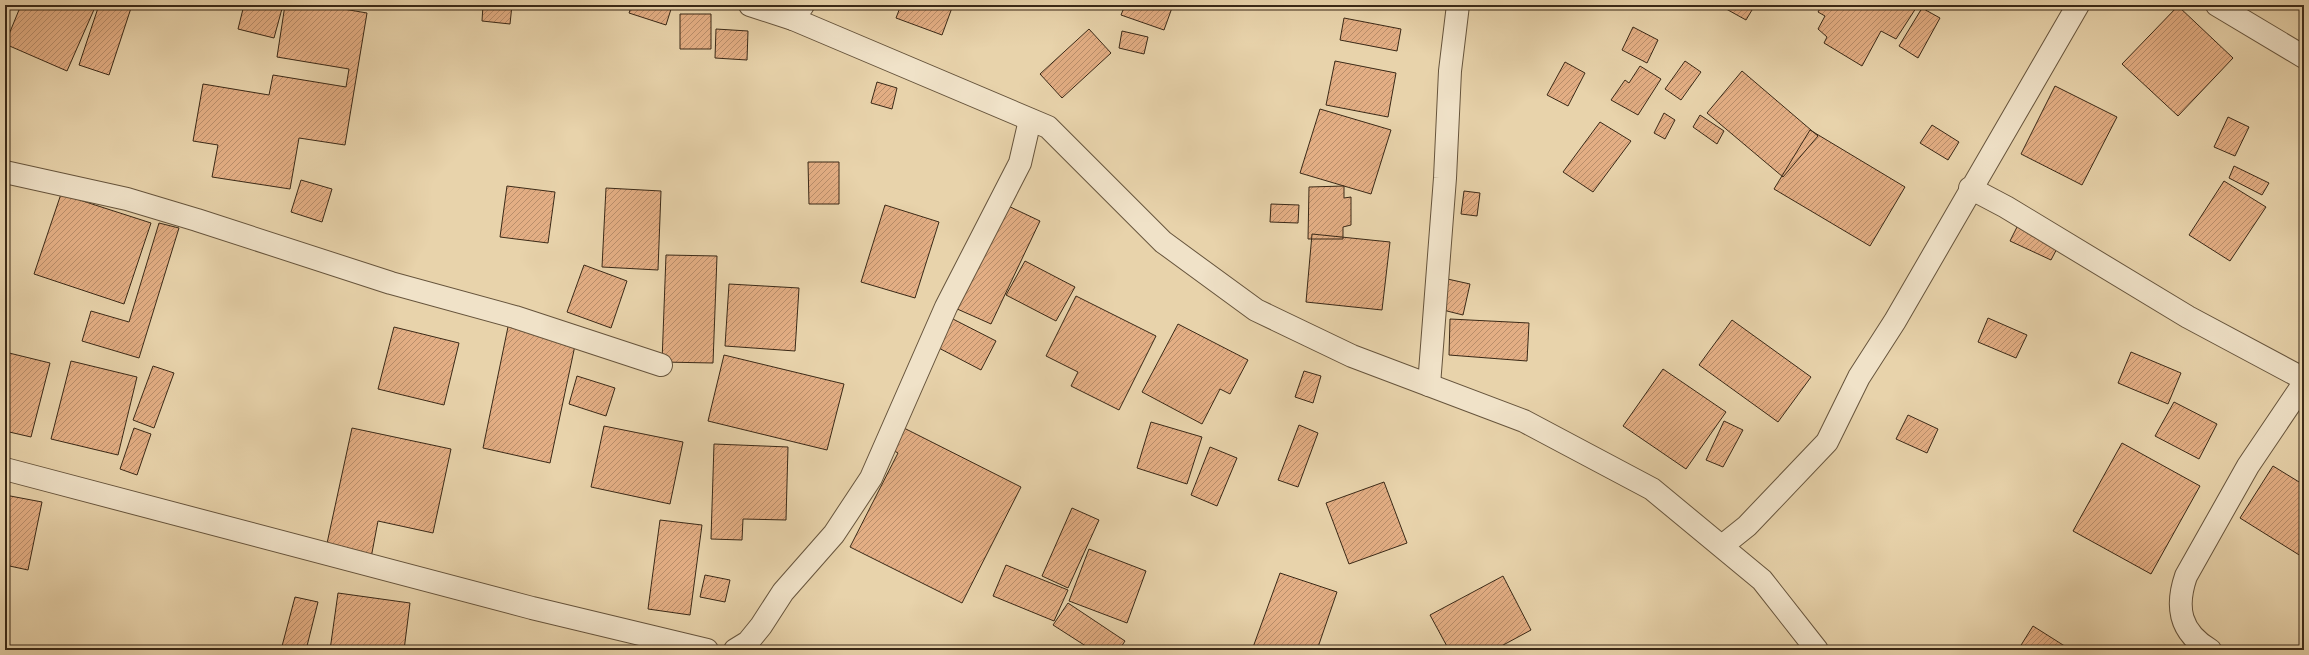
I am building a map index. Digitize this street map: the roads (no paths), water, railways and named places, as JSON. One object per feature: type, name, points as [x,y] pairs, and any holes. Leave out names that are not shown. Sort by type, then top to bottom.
[{"type":"street","points":[[750,5],[798,12],[1048,127],[1163,242],[1256,310],[1352,356],[1524,421],[1652,489],[1762,580],[1817,650]]},
{"type":"street","points":[[1429,385],[1445,178],[1450,71],[1458,5]]},
{"type":"street","points":[[1722,546],[1748,526],[1827,442],[1859,377],[1895,321],[1970,188],[2078,5]]},
{"type":"street","points":[[2217,5],[2304,57]]},
{"type":"street","points":[[735,650],[748,642],[783,592],[834,534],[871,478],[946,307],[1020,163],[1030,120]]},
{"type":"street","points":[[5,172],[127,199],[391,283],[515,317],[661,365]]},
{"type":"street","points":[[1970,188],[2006,207],[2182,313],[2304,379]]},
{"type":"street","points":[[2210,650],[2196,642],[2185,625],[2180,609],[2182,588],[2186,576],[2248,466],[2304,383]]},
{"type":"street","points":[[5,469],[532,608],[707,650]]}]
